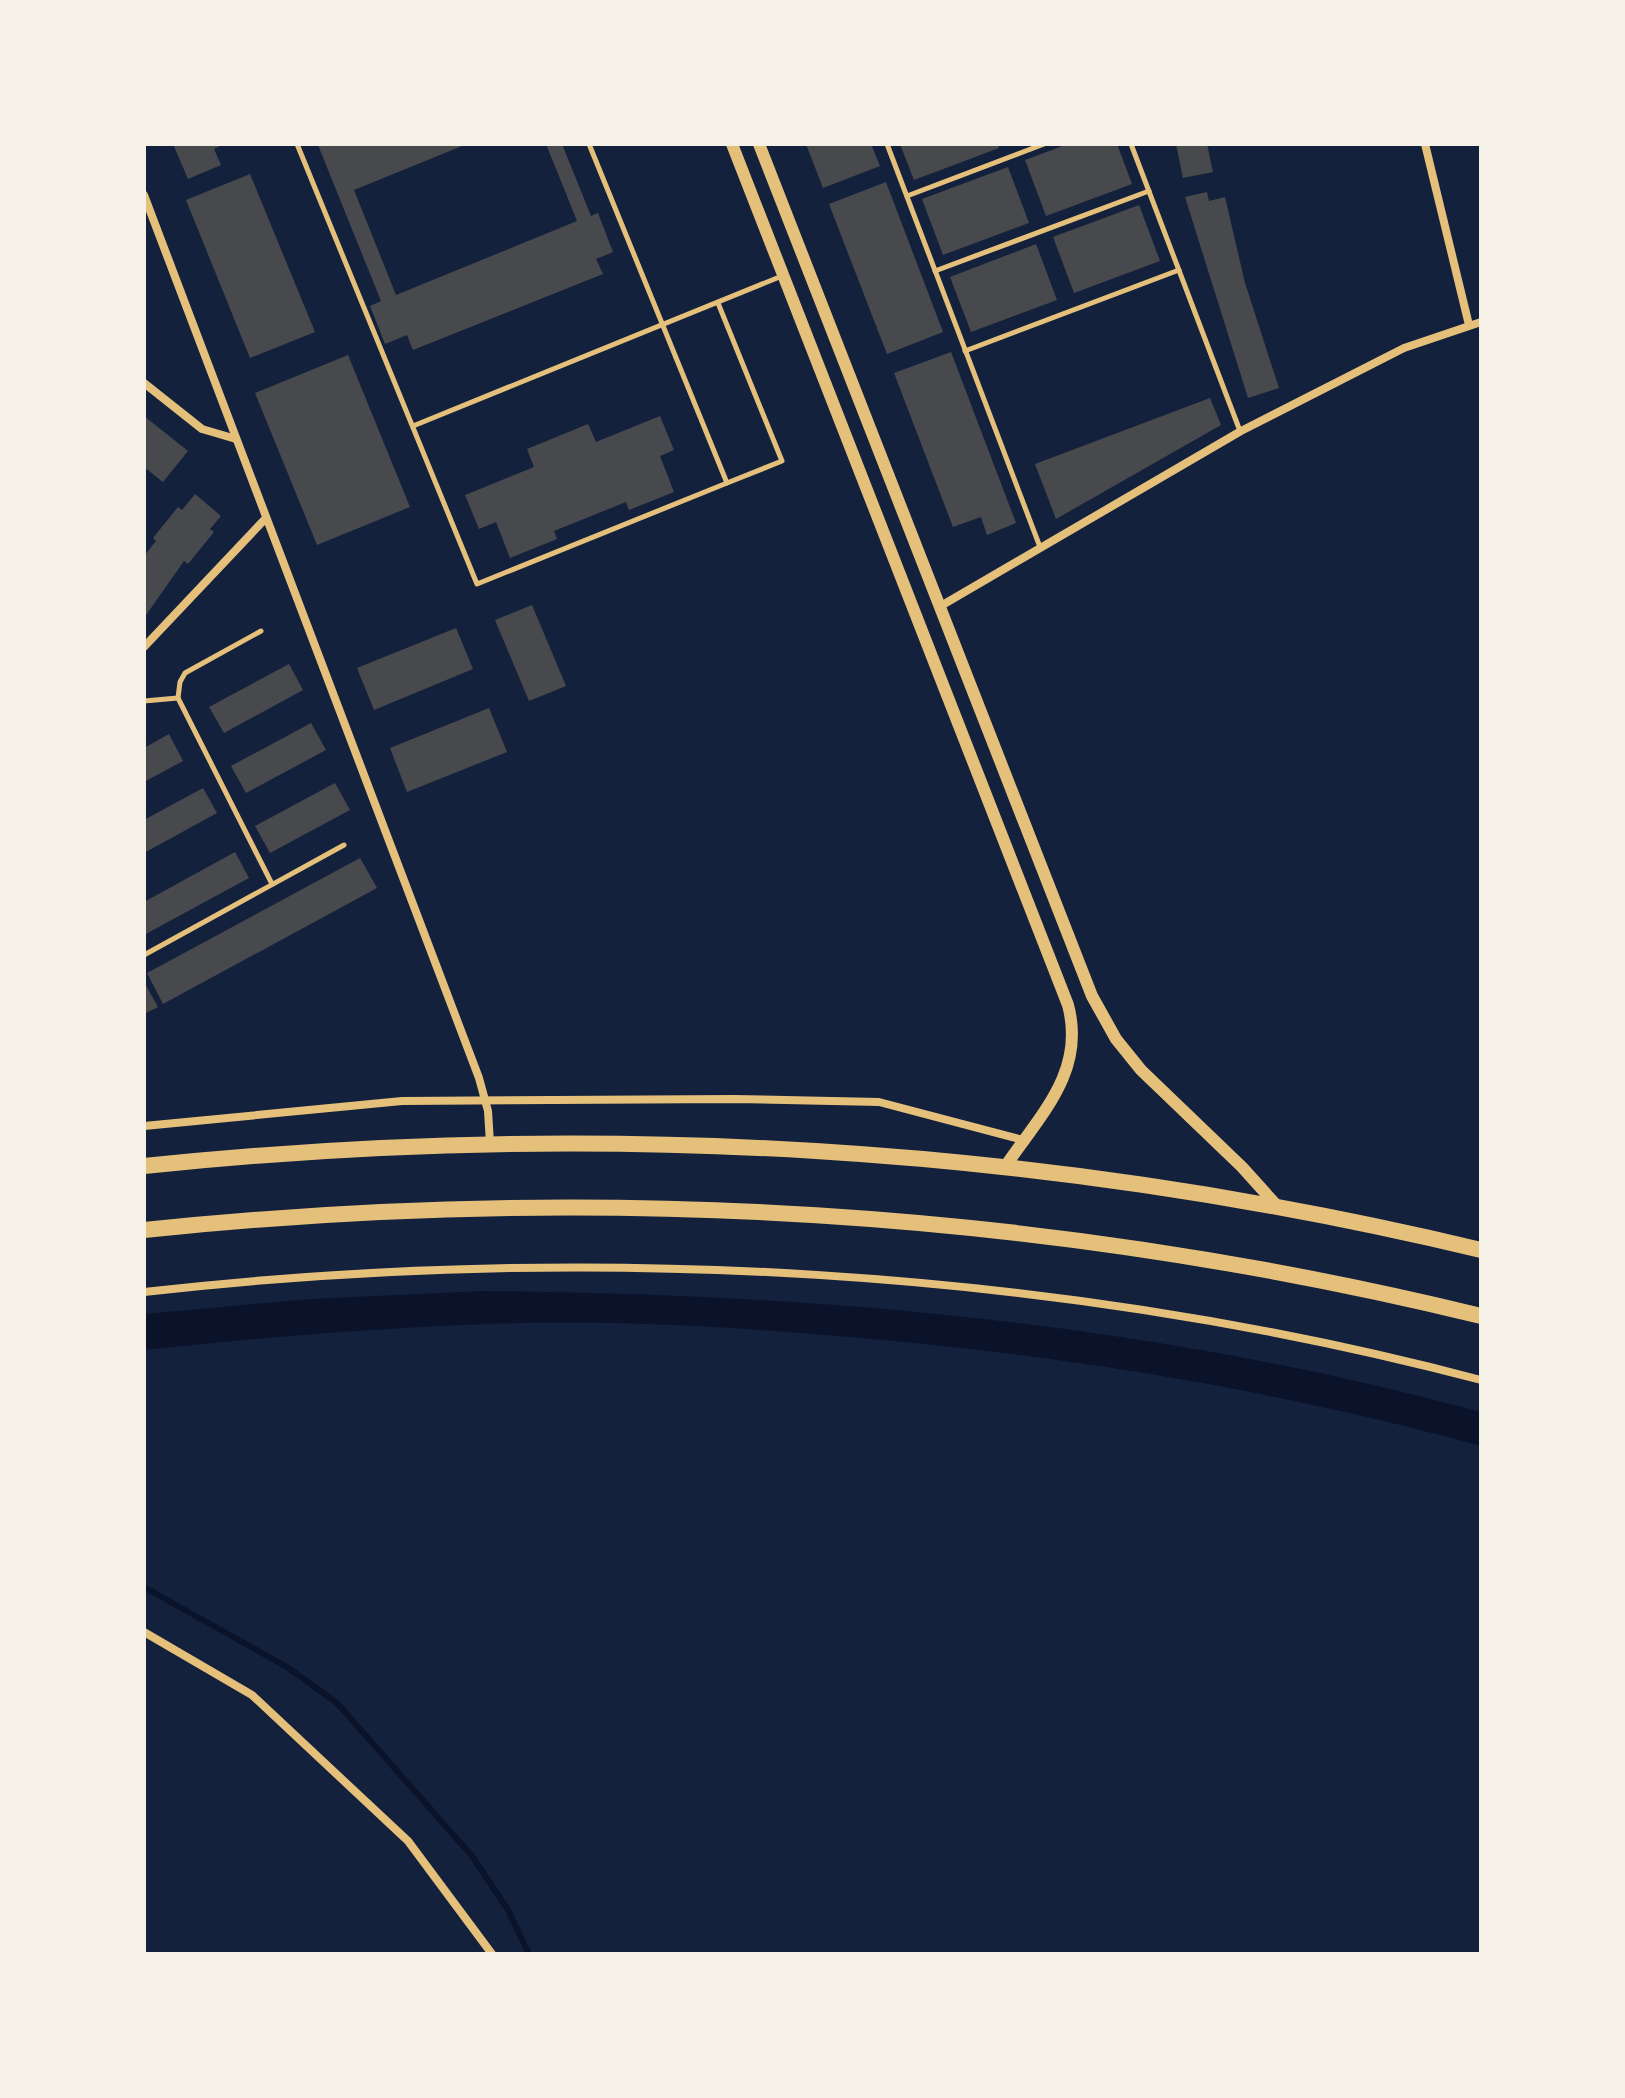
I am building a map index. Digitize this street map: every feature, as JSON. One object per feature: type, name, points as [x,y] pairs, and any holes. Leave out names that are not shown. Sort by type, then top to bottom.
[{"type":"main road","points":[[144,1166],[306,1151],[490,1143],[728,1145],[1005,1167],[1278,1207],[1481,1250]]},
{"type":"main road","points":[[144,1230],[310,1215],[526,1206],[816,1214],[998,1230],[1207,1259],[1481,1316]]},
{"type":"street","points":[[732,144],[1068,1005],[1073,1045],[1067,1074],[1005,1167]]},
{"type":"street","points":[[759,144],[1098,1007],[1116,1039],[1141,1070],[1278,1207]]},
{"type":"street","points":[[1425,144],[1469,325]]},
{"type":"street","points":[[144,195],[486,1100],[490,1143]]},
{"type":"street","points":[[939,607],[1241,431],[1404,348],[1481,322]]},
{"type":"street","points":[[144,383],[202,429],[236,439]]},
{"type":"street","points":[[144,647],[266,518]]},
{"type":"street","points":[[144,1126],[402,1101],[879,1102],[1023,1140]]},
{"type":"street","points":[[144,1292],[301,1277],[510,1270],[674,1271],[868,1280],[1077,1299],[1155,1311],[1357,1350],[1481,1380]]},
{"type":"street","points":[[144,1632],[252,1695],[408,1841],[492,1954]]},
{"type":"lane","points":[[297,144],[477,584],[782,461],[718,303]]},
{"type":"lane","points":[[589,144],[727,483]]},
{"type":"lane","points":[[887,144],[1040,548]]},
{"type":"lane","points":[[907,196],[1044,144]]},
{"type":"lane","points":[[1131,144],[1241,431]]},
{"type":"lane","points":[[935,271],[1149,191]]},
{"type":"lane","points":[[965,351],[1179,270]]},
{"type":"lane","points":[[413,426],[783,276]]},
{"type":"lane","points":[[261,631],[185,673],[178,698],[272,884]]},
{"type":"lane","points":[[144,701],[178,698]]},
{"type":"lane","points":[[144,955],[344,845]]},
{"type":"water","points":[[484,1291],[611,1293],[862,1307],[1110,1335],[1358,1381],[1481,1412],[1481,1446],[1313,1405],[1144,1373],[972,1349],[761,1330],[606,1323],[489,1324],[316,1334],[144,1350],[144,1314],[309,1299]]},
{"type":"building","points":[[173,144],[224,144],[214,149],[221,165],[188,179]]},
{"type":"building","points":[[467,144],[354,190],[396,295],[577,221],[546,144],[562,144],[591,216],[598,213],[613,252],[596,259],[603,274],[413,350],[407,335],[385,344],[370,306],[381,301],[318,145]]},
{"type":"building","points":[[806,144],[871,144],[880,166],[823,188]]},
{"type":"building","points":[[900,144],[998,144],[999,148],[914,180]]},
{"type":"building","points":[[1068,144],[1117,144],[1132,184],[1046,216],[1025,160]]},
{"type":"building","points":[[1176,144],[1207,144],[1213,172],[1183,178]]},
{"type":"building","points":[[1008,167],[1029,223],[943,255],[922,199]]},
{"type":"building","points":[[250,174],[315,332],[250,358],[186,200]]},
{"type":"building","points":[[886,182],[943,332],[887,354],[829,204]]},
{"type":"building","points":[[1207,192],[1209,201],[1225,197],[1245,283],[1279,388],[1248,398],[1185,197]]},
{"type":"building","points":[[1139,205],[1160,261],[1074,293],[1053,237]]},
{"type":"building","points":[[1036,244],[1057,300],[971,332],[950,277]]},
{"type":"building","points":[[951,352],[1016,523],[987,535],[981,517],[953,527],[894,373]]},
{"type":"building","points":[[348,355],[410,507],[317,545],[255,393]]},
{"type":"building","points":[[1210,398],[1221,425],[1056,519],[1035,464]]},
{"type":"building","points":[[144,416],[188,451],[163,482],[144,467]]},
{"type":"building","points":[[660,416],[674,450],[660,456],[674,492],[629,510],[626,502],[554,531],[557,539],[510,558],[496,522],[479,529],[465,495],[534,467],[527,449],[588,424],[596,442]]},
{"type":"building","points":[[195,494],[221,516],[210,529],[214,532],[188,564],[184,561],[144,618],[144,556],[156,541],[153,538],[178,507],[182,510]]},
{"type":"building","points":[[532,605],[566,686],[529,701],[495,620]]},
{"type":"building","points":[[456,628],[473,669],[374,710],[357,668]]},
{"type":"building","points":[[289,664],[303,690],[224,733],[209,707]]},
{"type":"building","points":[[489,708],[507,752],[407,792],[390,748]]},
{"type":"building","points":[[311,723],[326,750],[246,793],[231,766]]},
{"type":"building","points":[[169,734],[183,761],[144,782],[144,748]]},
{"type":"building","points":[[335,783],[350,810],[270,853],[255,826]]},
{"type":"building","points":[[203,788],[217,813],[144,853],[144,820]]},
{"type":"building","points":[[235,852],[249,878],[144,935],[144,902]]},
{"type":"building","points":[[360,858],[377,888],[163,1004],[147,973]]},
{"type":"building","points":[[144,982],[158,1007],[144,1014]]},
{"type":"waterway","points":[[144,1587],[287,1667],[337,1703],[472,1856],[508,1910],[529,1954]]}]
